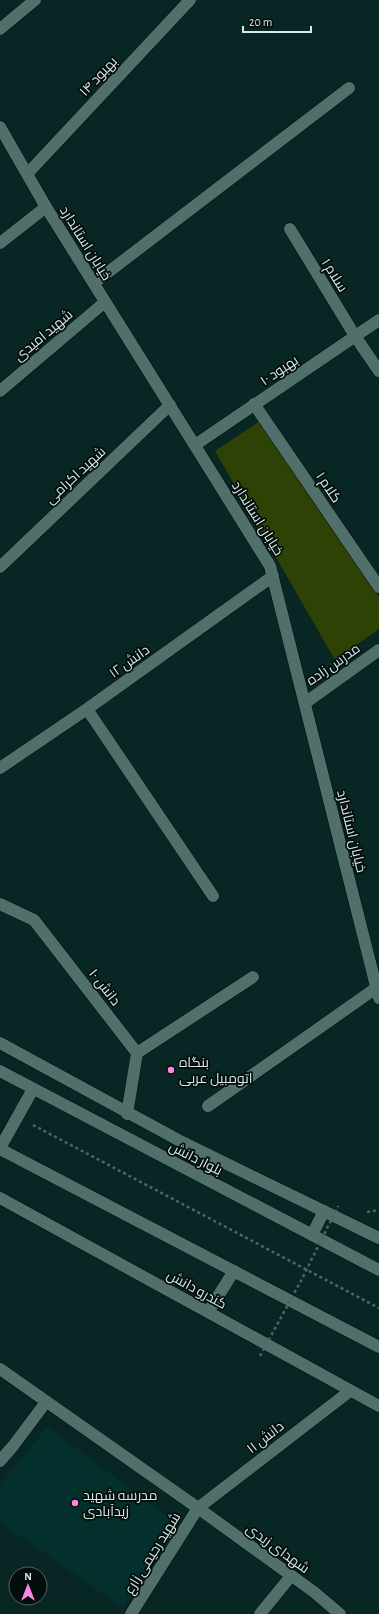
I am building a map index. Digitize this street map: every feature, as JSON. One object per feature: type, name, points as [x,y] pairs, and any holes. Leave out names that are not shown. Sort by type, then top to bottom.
[{"type":"street","points":[[0,29],[35,0]]},
{"type":"street","name":"بهبود ۱۴","points":[[28,173],[190,0]]},
{"type":"street","points":[[94,283],[350,88]]},
{"type":"street","name":"خیابان استاندارد","points":[[0,127],[28,173],[46,207],[270,566],[378,991]]},
{"type":"street","points":[[0,243],[46,207]]},
{"type":"street","name":"سلام ۱","points":[[290,230],[355,336],[379,371]]},
{"type":"street","name":"شهید امیدی","points":[[0,391],[105,302]]},
{"type":"street","name":"بهبود ۱۰","points":[[195,444],[379,320]]},
{"type":"street","name":"کلام ۱","points":[[254,404],[379,587]]},
{"type":"street","name":"شهید اکرامی","points":[[0,567],[170,406]]},
{"type":"street","name":"دانش ۱۲","points":[[0,768],[87,709],[273,576]]},
{"type":"street","name":"مدرس زاده","points":[[305,703],[379,650]]},
{"type":"street","points":[[87,709],[213,896]]},
{"type":"street","name":"دانش ۱۰","points":[[0,904],[34,920],[137,1053]]},
{"type":"street","points":[[127,1114],[137,1053],[253,977]]},
{"type":"street","points":[[208,1106],[378,991]]},
{"type":"street","points":[[0,1043],[127,1114],[379,1238]]},
{"type":"street","name":"بلوار دانش","points":[[0,1071],[379,1270]]},
{"type":"street","points":[[33,1089],[0,1148],[379,1346]]},
{"type":"street","name":"کندرو دانش","points":[[0,1198],[379,1406]]},
{"type":"street","points":[[312,1235],[324,1211]]},
{"type":"street","points":[[208,1312],[234,1271]]},
{"type":"street","name":"شهدای زیدی","points":[[0,1369],[198,1508],[314,1592],[340,1614]]},
{"type":"street","name":"دانش ۱۱","points":[[198,1508],[350,1391]]},
{"type":"street","points":[[0,1461],[14,1446],[46,1402]]},
{"type":"street","name":"شهید رحیمی زارع","points":[[132,1614],[198,1508]]},
{"type":"street","points":[[260,1614],[291,1576]]},
{"type":"path","points":[[28,1123],[379,1308]]},
{"type":"path","points":[[260,1356],[303,1277],[338,1206]]},
{"type":"shaded area","name":"مدرسه شهید زیدآبادی","points":[[47,1427],[176,1523],[124,1608],[0,1522],[0,1485]]},
{"type":"green space","points":[[260,421],[379,597],[379,629],[335,660],[215,451]]},
{"type":"place","name":"بنگاه اتومبیل عربی","points":[[171,1070]]},
{"type":"place","name":"مدرسه شهید زیدآبادی","points":[[75,1503]]}]
